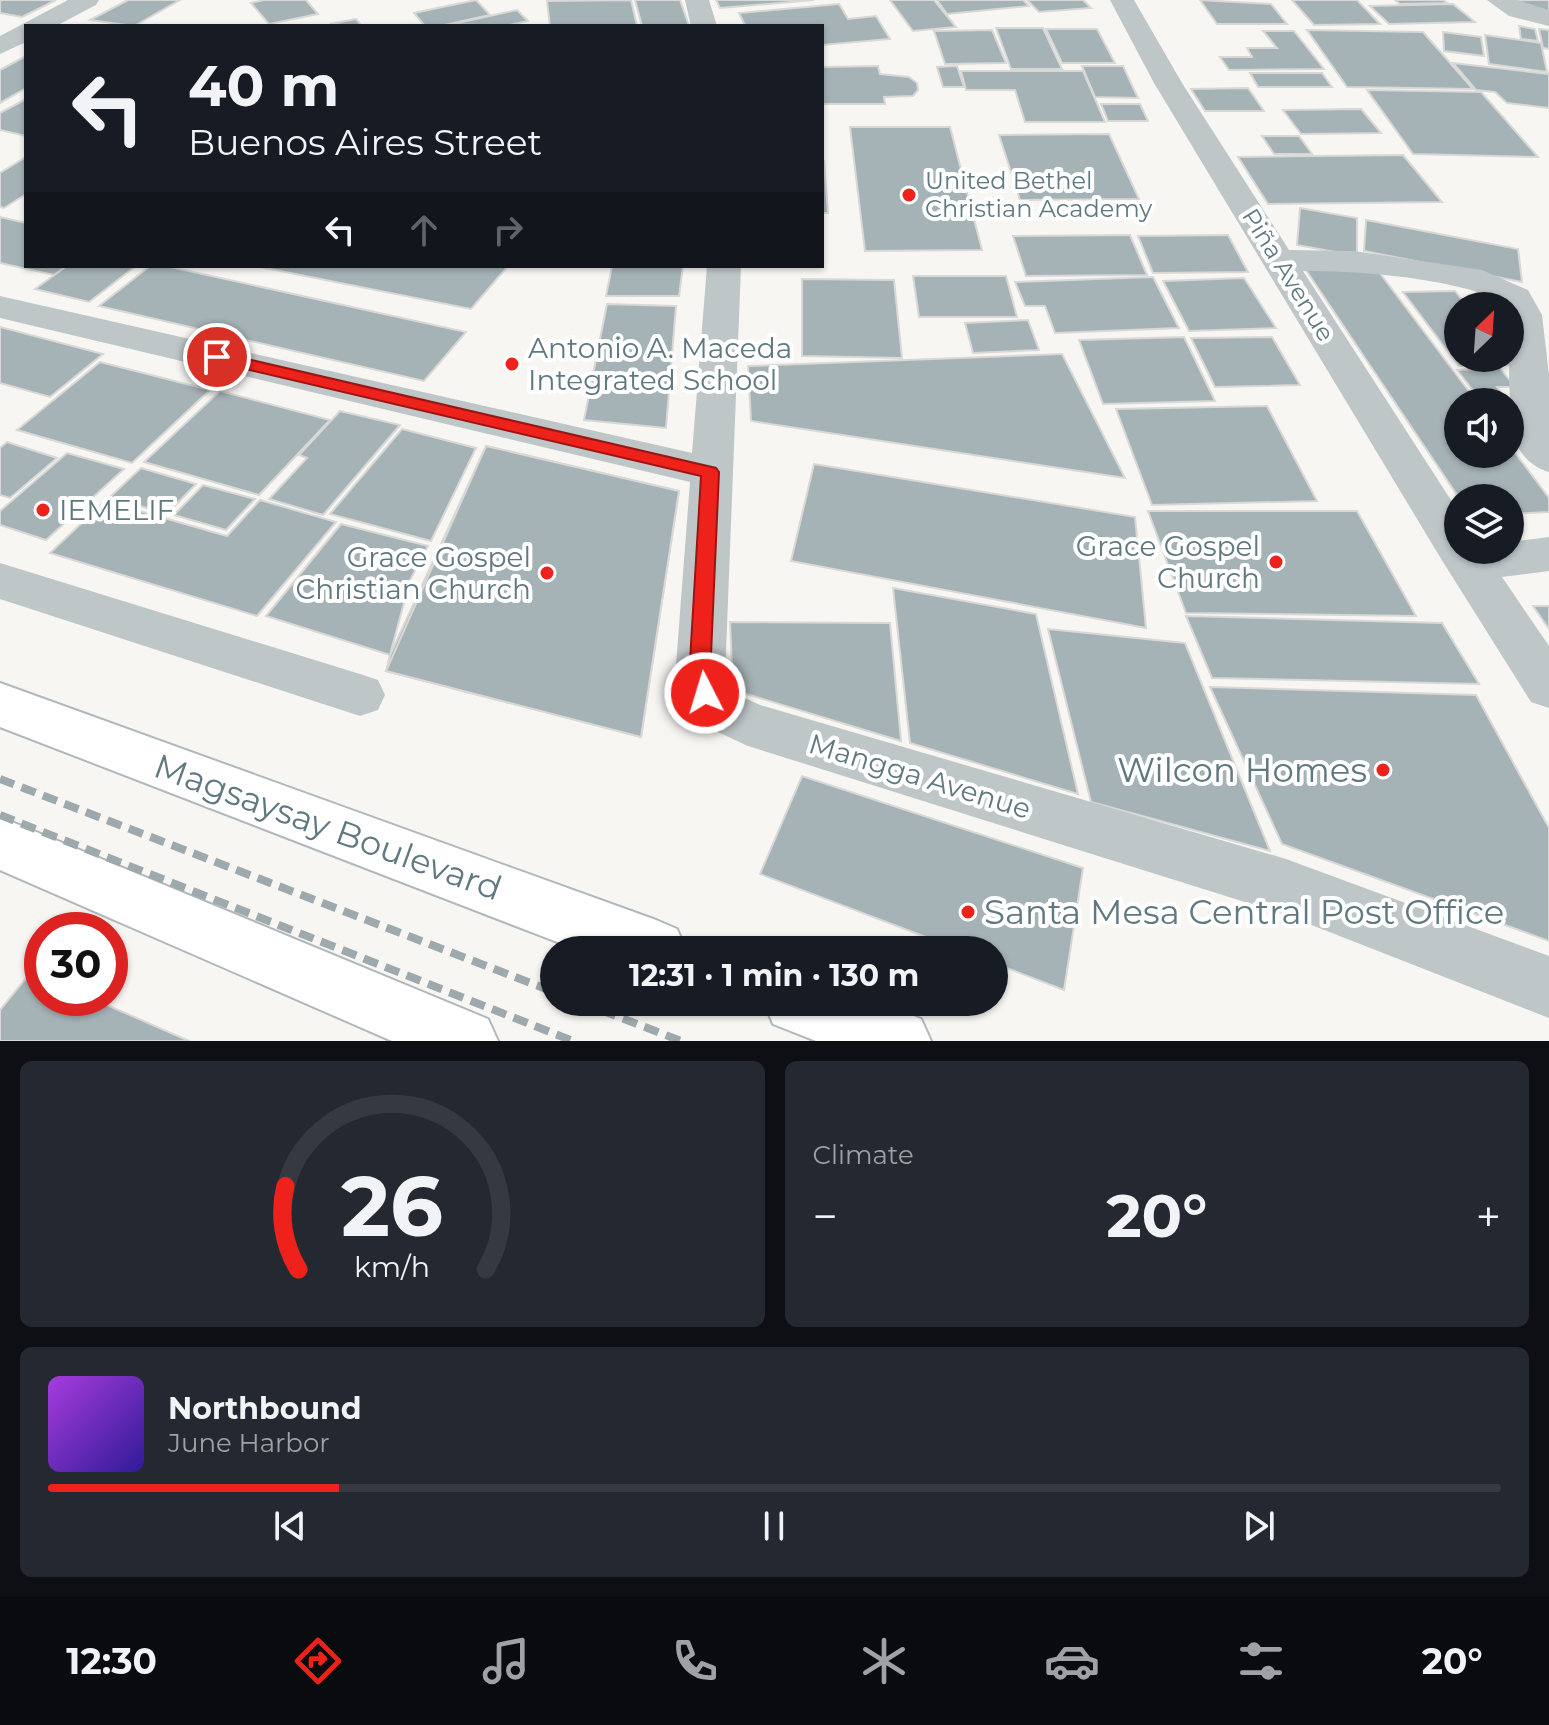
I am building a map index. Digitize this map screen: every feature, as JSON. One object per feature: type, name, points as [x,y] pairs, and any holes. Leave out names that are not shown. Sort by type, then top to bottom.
[{"type":"main road","name":"Magsaysay Boulevard","points":[[0,705],[619,936]]},
{"type":"main road","points":[[0,843],[466,1041]]},
{"type":"main road","points":[[832,1016],[899,1041]]},
{"type":"street","points":[[41,24],[87,0]]},
{"type":"street","points":[[697,0],[703,24]]},
{"type":"street","name":"Piña Avenue","points":[[1122,0],[1168,83],[1444,525]]},
{"type":"street","points":[[1499,0],[1518,11],[1549,18]]},
{"type":"street","points":[[0,25],[24,31]]},
{"type":"street","points":[[0,46],[24,32]]},
{"type":"street","points":[[1279,260],[1374,263],[1482,281],[1515,298],[1524,315],[1536,441],[1549,458]]},
{"type":"street","name":"Mangga Avenue","points":[[724,268],[700,678],[714,707],[748,724],[1286,887],[1549,987]]},
{"type":"street","points":[[0,307],[710,472]]},
{"type":"street","points":[[1524,554],[1549,554]]},
{"type":"street","name":"Piña Avenue","points":[[1469,564],[1549,687]]},
{"type":"street","points":[[0,581],[360,695]]},
{"type":"building","points":[[0,0],[56,0],[22,17],[0,13]]},
{"type":"building","points":[[128,0],[180,0],[138,24],[90,20]]},
{"type":"building","points":[[306,0],[318,14],[269,24],[251,3]]},
{"type":"building","points":[[476,0],[490,15],[449,24],[423,24],[414,13]]},
{"type":"building","points":[[631,0],[637,24],[550,24],[547,1]]},
{"type":"building","points":[[635,0],[680,0],[688,24],[641,24]]},
{"type":"building","points":[[716,0],[814,0],[720,8]]},
{"type":"building","points":[[890,0],[934,0],[956,27],[913,31]]},
{"type":"building","points":[[937,0],[1023,0],[1029,6],[947,14]]},
{"type":"building","points":[[1027,0],[1083,0],[1091,8],[1039,12]]},
{"type":"building","points":[[1200,0],[1271,4],[1287,24],[1217,24]]},
{"type":"building","points":[[1292,0],[1357,0],[1380,24],[1314,25]]},
{"type":"building","points":[[1395,0],[1443,0],[1447,3],[1400,4]]},
{"type":"building","points":[[1507,0],[1549,0],[1549,12]]},
{"type":"building","points":[[839,4],[848,19],[876,16],[890,39],[824,45],[824,24],[744,24],[739,13]]},
{"type":"building","points":[[1453,4],[1475,22],[1389,24],[1370,6]]},
{"type":"building","points":[[517,10],[528,21],[514,24],[453,24]]},
{"type":"building","points":[[356,19],[360,24],[330,24]]},
{"type":"building","points":[[1519,26],[1535,29],[1538,41],[1521,39]]},
{"type":"building","points":[[996,28],[1043,28],[1062,69],[1011,69]]},
{"type":"building","points":[[1046,29],[1097,29],[1115,63],[1062,63]]},
{"type":"building","points":[[1539,29],[1549,30],[1549,49],[1543,48]]},
{"type":"building","points":[[992,30],[1006,63],[945,64],[934,31]]},
{"type":"building","points":[[1307,30],[1423,32],[1473,89],[1347,87]]},
{"type":"building","points":[[1263,31],[1294,31],[1324,69],[1229,70],[1220,57],[1252,57],[1247,48],[1277,48]]},
{"type":"building","points":[[1443,32],[1481,37],[1484,56],[1444,51]]},
{"type":"building","points":[[1485,35],[1541,43],[1547,72],[1489,64]]},
{"type":"building","points":[[24,57],[24,89],[0,103],[0,70]]},
{"type":"building","points":[[1453,63],[1549,74],[1549,108],[1507,103],[1495,92],[1476,90]]},
{"type":"building","points":[[878,66],[880,74],[909,77],[917,83],[918,90],[913,96],[884,97],[885,104],[824,104],[824,67]]},
{"type":"building","points":[[957,66],[964,87],[943,87],[937,67]]},
{"type":"building","points":[[1082,66],[1123,66],[1138,98],[1095,97]]},
{"type":"building","points":[[961,71],[1083,71],[1105,122],[1025,122],[1015,90],[966,90]]},
{"type":"building","points":[[1250,73],[1322,73],[1332,87],[1258,87]]},
{"type":"building","points":[[1248,88],[1264,111],[1205,111],[1191,89]]},
{"type":"building","points":[[1367,90],[1481,92],[1538,157],[1413,154]]},
{"type":"building","points":[[24,100],[24,136],[0,130],[0,113]]},
{"type":"building","points":[[1101,104],[1140,104],[1148,121],[1108,121]]},
{"type":"building","points":[[1361,109],[1381,133],[1301,134],[1283,110]]},
{"type":"building","points":[[850,127],[950,127],[982,250],[865,251]]},
{"type":"building","points":[[1109,134],[1139,199],[1020,200],[999,135]]},
{"type":"building","points":[[1262,136],[1299,136],[1312,154],[1274,154]]},
{"type":"building","points":[[1403,155],[1442,202],[1268,204],[1238,157]]},
{"type":"building","points":[[24,158],[24,195],[4,208],[0,207],[0,173]]},
{"type":"building","points":[[824,161],[828,213],[824,213]]},
{"type":"building","points":[[1300,208],[1357,218],[1357,256],[1297,245]]},
{"type":"building","points":[[0,217],[24,223],[24,268],[64,268],[54,275],[0,263]]},
{"type":"building","points":[[1366,220],[1518,249],[1522,282],[1364,251]]},
{"type":"building","points":[[1130,235],[1147,275],[1026,276],[1013,236]]},
{"type":"building","points":[[1228,235],[1248,272],[1153,273],[1138,236]]},
{"type":"building","points":[[64,268],[133,268],[89,302],[35,289]]},
{"type":"building","points":[[147,268],[175,268],[466,332],[424,381],[99,306]]},
{"type":"building","points":[[265,268],[506,268],[471,309]]},
{"type":"building","points":[[612,268],[683,268],[679,296],[606,296]]},
{"type":"building","points":[[1376,268],[1444,358],[1444,372],[1454,372],[1466,388],[1444,388],[1444,468],[1524,468],[1524,465],[1549,498],[1549,512],[1524,513],[1524,484],[1450,484],[1306,270]]},
{"type":"building","points":[[913,276],[1006,276],[1017,317],[919,317]]},
{"type":"building","points":[[1153,277],[1179,328],[1055,333],[1045,306],[1025,306],[1015,282]]},
{"type":"building","points":[[1244,278],[1276,328],[1189,331],[1163,281]]},
{"type":"building","points":[[802,279],[894,280],[902,358],[802,356]]},
{"type":"building","points":[[1455,291],[1456,292],[1444,292],[1444,346],[1403,292]]},
{"type":"building","points":[[607,304],[676,306],[666,428],[584,420]]},
{"type":"building","points":[[1028,320],[1039,350],[973,353],[965,323]]},
{"type":"building","points":[[0,327],[103,354],[50,397],[0,383]]},
{"type":"building","points":[[1184,337],[1215,401],[1103,404],[1079,340]]},
{"type":"building","points":[[1272,337],[1300,385],[1215,387],[1191,338]]},
{"type":"building","points":[[1062,354],[1125,478],[751,421],[748,366]]},
{"type":"building","points":[[100,362],[210,390],[132,463],[17,430]]},
{"type":"building","points":[[1459,372],[1503,372],[1515,387],[1498,388],[1471,388]]},
{"type":"building","points":[[220,391],[330,420],[259,495],[144,462]]},
{"type":"building","points":[[1267,406],[1317,501],[1152,505],[1116,409]]},
{"type":"building","points":[[340,411],[400,425],[323,515],[269,499],[307,458],[299,455]]},
{"type":"building","points":[[402,429],[476,448],[431,541],[330,514]]},
{"type":"building","points":[[7,442],[57,458],[10,498],[0,495],[0,448]]},
{"type":"building","name":"Grace Gospel Christian Church","points":[[486,446],[679,491],[641,737],[386,671],[390,655]]},
{"type":"building","name":"Grace Gospel Christian Church","points":[[486,446],[679,491],[641,737],[386,671]]},
{"type":"building","points":[[67,453],[124,469],[46,540],[0,525],[0,511]]},
{"type":"building","points":[[814,464],[1135,517],[1146,628],[791,561]]},
{"type":"building","points":[[141,468],[196,484],[167,514],[110,497]]},
{"type":"building","points":[[203,485],[255,499],[226,530],[174,515]]},
{"type":"building","points":[[260,500],[336,522],[257,616],[50,553],[105,501],[227,536]]},
{"type":"building","name":"Grace Gospel Church","points":[[1148,511],[1357,511],[1416,616],[1186,613]]},
{"type":"building","points":[[341,524],[428,546],[410,580],[390,655],[266,616]]},
{"type":"building","points":[[893,588],[1036,614],[1078,794],[910,743]]},
{"type":"building","points":[[1533,606],[1549,606],[1549,629]]},
{"type":"building","points":[[1186,616],[1442,623],[1479,684],[1212,678]]},
{"type":"building","points":[[730,622],[890,623],[901,741],[733,690]]},
{"type":"building","points":[[1048,629],[1185,643],[1270,851],[1091,802]]},
{"type":"building","name":"Wilcon Homes","points":[[1210,687],[1476,695],[1549,828],[1549,941],[1282,844]]},
{"type":"building","name":"Santa Mesa Central Post Office","points":[[802,776],[1083,868],[1064,990],[1008,968],[1008,936],[923,936],[760,874]]},
{"type":"building","points":[[24,981],[24,1016],[128,1014],[189,1041],[0,1041],[0,1010]]},
{"type":"railway","points":[[0,779],[540,987]]},
{"type":"railway","points":[[0,815],[573,1041]]},
{"type":"railway","points":[[616,1016],[681,1041]]},
{"type":"place","name":"United Bethel Christian Academy","points":[[909,195]]},
{"type":"place","name":"Antonio A. Maceda Integrated School","points":[[512,364]]},
{"type":"place","name":"IEMELIF","points":[[43,510]]},
{"type":"place","name":"Grace Gospel Church","points":[[1276,562]]},
{"type":"place","name":"Grace Gospel Christian Church","points":[[547,573]]},
{"type":"place","name":"Wilcon Homes","points":[[1383,770]]},
{"type":"place","name":"Santa Mesa Central Post Office","points":[[968,912]]},
{"type":"route","points":[[217,357],[710,472],[700,678],[705,693]]}]
